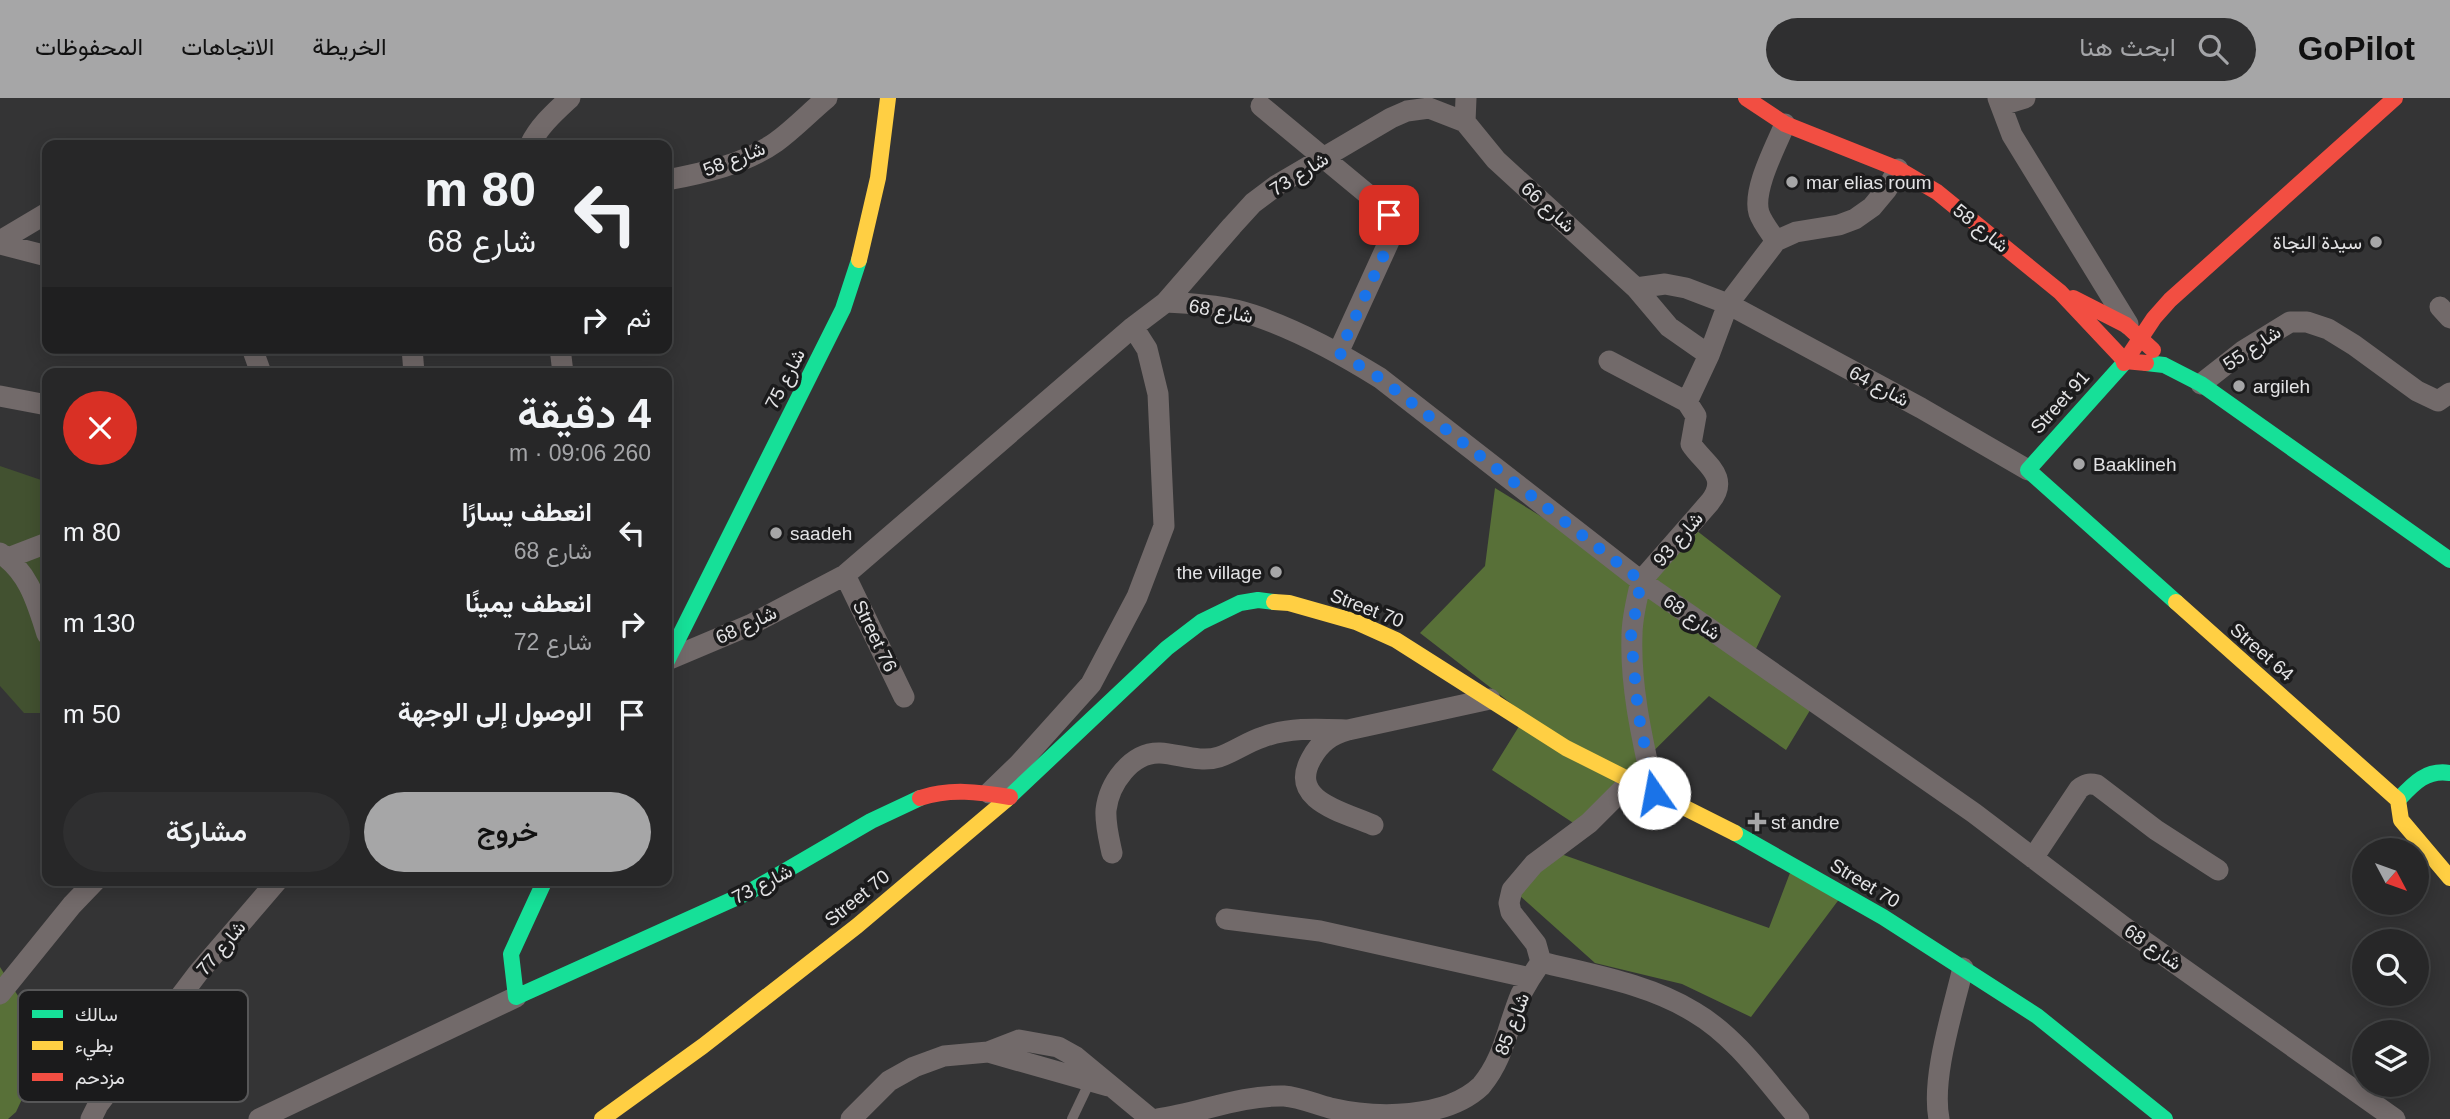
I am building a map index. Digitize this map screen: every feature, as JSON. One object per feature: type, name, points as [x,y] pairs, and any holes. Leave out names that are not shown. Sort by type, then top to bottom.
[{"type":"street","points":[[532,140],[548,119],[570,98]]},
{"type":"street","name":"شارع 58","points":[[672,179],[716,169],[776,143],[827,98]]},
{"type":"street","name":"شارع 75","points":[[672,651],[843,309],[856,273],[884,150],[888,98]]},
{"type":"street","points":[[1465,122],[1466,98]]},
{"type":"street","name":"شارع 58","points":[[1746,98],[1785,124],[1898,169],[1937,192],[2060,292],[2125,361],[2164,365],[2201,384],[2427,542],[2450,561]]},
{"type":"street","points":[[2025,98],[1996,100],[2012,135],[2135,329]]},
{"type":"street","name":"Street 91","points":[[2028,470],[2125,361],[2135,329],[2395,98]]},
{"type":"street","points":[[1261,106],[1389,215],[1392,226],[1386,250],[1339,353]]},
{"type":"street","name":"شارع 73","points":[[1166,302],[1253,204],[1277,185],[1380,123],[1418,108],[1441,111],[1465,122]]},
{"type":"street","name":"شارع 66","points":[[1465,122],[1496,160],[1598,250],[1636,288],[1669,327],[1709,355]]},
{"type":"street","points":[[1776,241],[1759,212],[1758,200],[1761,184],[1785,124]]},
{"type":"street","points":[[1609,361],[1687,402],[1709,355],[1728,304],[1776,241],[1796,232],[1839,225],[1855,219],[1872,207],[1887,189],[1898,169]]},
{"type":"street","points":[[0,243],[42,216]]},
{"type":"street","points":[[0,243],[42,255]]},
{"type":"street","points":[[1636,288],[1665,284],[1686,288],[1728,304]]},
{"type":"street","name":"شارع 58","points":[[2060,292],[2135,329],[2164,365]]},
{"type":"street","name":"شارع 68","points":[[672,659],[750,625],[845,575],[1133,327],[1166,302],[1210,306],[1252,314],[1339,353],[1380,378],[1641,581],[1974,813],[2124,927],[2395,1119]]},
{"type":"street","name":"شارع 64","points":[[1728,304],[1921,408],[2028,470]]},
{"type":"street","name":"شارع 55","points":[[2201,384],[2243,351],[2290,322],[2307,322],[2346,339],[2417,391],[2444,397]]},
{"type":"street","points":[[1000,795],[1019,764],[1091,684],[1137,597],[1164,526],[1158,394],[1147,349],[1133,327]]},
{"type":"street","points":[[0,396],[42,404]]},
{"type":"street","name":"شارع 93","points":[[1654,793],[1638,712],[1631,636],[1641,581],[1710,502],[1718,488],[1716,475],[1691,444],[1696,416],[1687,402]]},
{"type":"street","name":"Street 64","points":[[2028,470],[2398,800],[2401,820],[2450,878]]},
{"type":"street","points":[[42,545],[4,556],[30,586],[42,620]]},
{"type":"street","name":"Street 76","points":[[845,575],[904,697]]},
{"type":"street","name":"Street 70","points":[[602,1119],[703,1046],[846,935],[1000,795],[1201,622],[1240,603],[1258,600],[1290,603],[1356,622],[1407,646],[1566,748],[1766,849],[1883,918],[2038,1016],[2165,1119]]},
{"type":"street","points":[[1373,825],[1324,803],[1307,789],[1304,781],[1311,759],[1319,746],[1330,736],[1348,730],[1490,699]]},
{"type":"street","points":[[1112,853],[1106,810],[1111,792],[1120,775],[1143,756],[1161,753],[1201,759],[1217,757],[1264,736],[1295,729],[1348,730]]},
{"type":"street","points":[[2398,800],[2416,780],[2433,772],[2450,773]]},
{"type":"street","points":[[1536,970],[1536,944],[1511,912],[1509,903],[1512,890],[1534,864],[1573,837],[1631,780]]},
{"type":"street","points":[[2033,858],[2079,789],[2091,783],[2218,870]]},
{"type":"street","name":"شارع 73","points":[[516,997],[780,876],[918,799],[950,792],[1000,795]]},
{"type":"street","points":[[0,994],[90,886]]},
{"type":"street","name":"شارع 77","points":[[185,990],[273,886]]},
{"type":"street","points":[[259,1119],[516,997],[511,954],[542,886]]},
{"type":"street","points":[[1226,919],[1320,931],[1536,970],[1625,982],[1695,1012],[1734,1046],[1799,1119]]},
{"type":"street","points":[[1939,1119],[1936,1094],[1939,1075],[1963,968]]},
{"type":"street","name":"شارع 85","points":[[1158,1119],[1244,1100],[1285,1096],[1331,1108],[1380,1115],[1422,1115],[1461,1103],[1479,1088],[1500,1057],[1521,994],[1536,970]]},
{"type":"street","points":[[851,1119],[889,1081],[914,1067],[944,1056],[989,1052],[1092,1077],[1113,1087],[1151,1119]]},
{"type":"street","name":"شارع 77","points":[[91,1119],[100,1102]]},
{"type":"lane","points":[[1072,1119],[1092,1077]]},
{"type":"green space","points":[[0,466],[42,480],[42,713],[24,713],[0,686]]},
{"type":"green space","points":[[1495,488],[1649,583],[1692,527],[1781,596],[1754,653],[1812,707],[1786,750],[1709,696],[1578,826],[1492,770],[1526,715],[1420,633],[1485,566]]},
{"type":"green space","points":[[1547,849],[1769,928],[1793,865],[1843,894],[1751,1017],[1682,984],[1595,963],[1519,895]]},
{"type":"green space","points":[[0,967],[18,996],[18,1102],[21,1102],[16,1112],[8,1119],[0,1119]]},
{"type":"traffic: fast","points":[[672,651],[843,309],[859,260]]},
{"type":"traffic: fast","points":[[2124,363],[2028,470],[2176,602]]},
{"type":"traffic: fast","points":[[2146,363],[2164,365],[2201,384],[2450,560]]},
{"type":"traffic: fast","points":[[1006,800],[1167,648],[1201,622],[1240,603],[1258,600],[1274,602]]},
{"type":"traffic: fast","points":[[2398,800],[2415,783],[2427,776],[2441,772],[2450,773]]},
{"type":"traffic: fast","points":[[542,886],[511,954],[516,997],[749,892],[871,821],[920,798]]},
{"type":"traffic: fast","points":[[1735,833],[1883,917],[2037,1016],[2165,1119]]},
{"type":"traffic: slow","points":[[859,260],[878,178],[888,98]]},
{"type":"traffic: slow","points":[[1274,602],[1289,603],[1356,622],[1396,640],[1566,748],[1735,833]]},
{"type":"traffic: slow","points":[[2176,602],[2398,800],[2401,820],[2450,878]]},
{"type":"traffic: slow","points":[[602,1119],[703,1046],[857,926],[1006,800]]},
{"type":"traffic: jam","points":[[1746,98],[1785,124],[1898,169],[1937,192],[2060,292],[2125,361],[2146,363]]},
{"type":"traffic: jam","points":[[2124,363],[2154,318],[2170,300],[2395,98]]},
{"type":"traffic: jam","points":[[2073,298],[2126,325],[2153,350]]},
{"type":"traffic: jam","points":[[920,798],[953,792],[1010,797]]},
{"type":"place","name":"mar elias roum","points":[[1792,182]]},
{"type":"place","name":"سيدة النجاة","points":[[2376,242]]},
{"type":"place","name":"argileh","points":[[2239,386]]},
{"type":"place","name":"Baaklineh","points":[[2079,464]]},
{"type":"place","name":"saadeh","points":[[776,533]]},
{"type":"place","name":"the village","points":[[1276,572]]},
{"type":"place","name":"st andre","points":[[1757,822]]},
{"type":"route","points":[[1389,215],[1391,237],[1339,353],[1380,378],[1641,581],[1631,636],[1638,712],[1654,793]]}]
